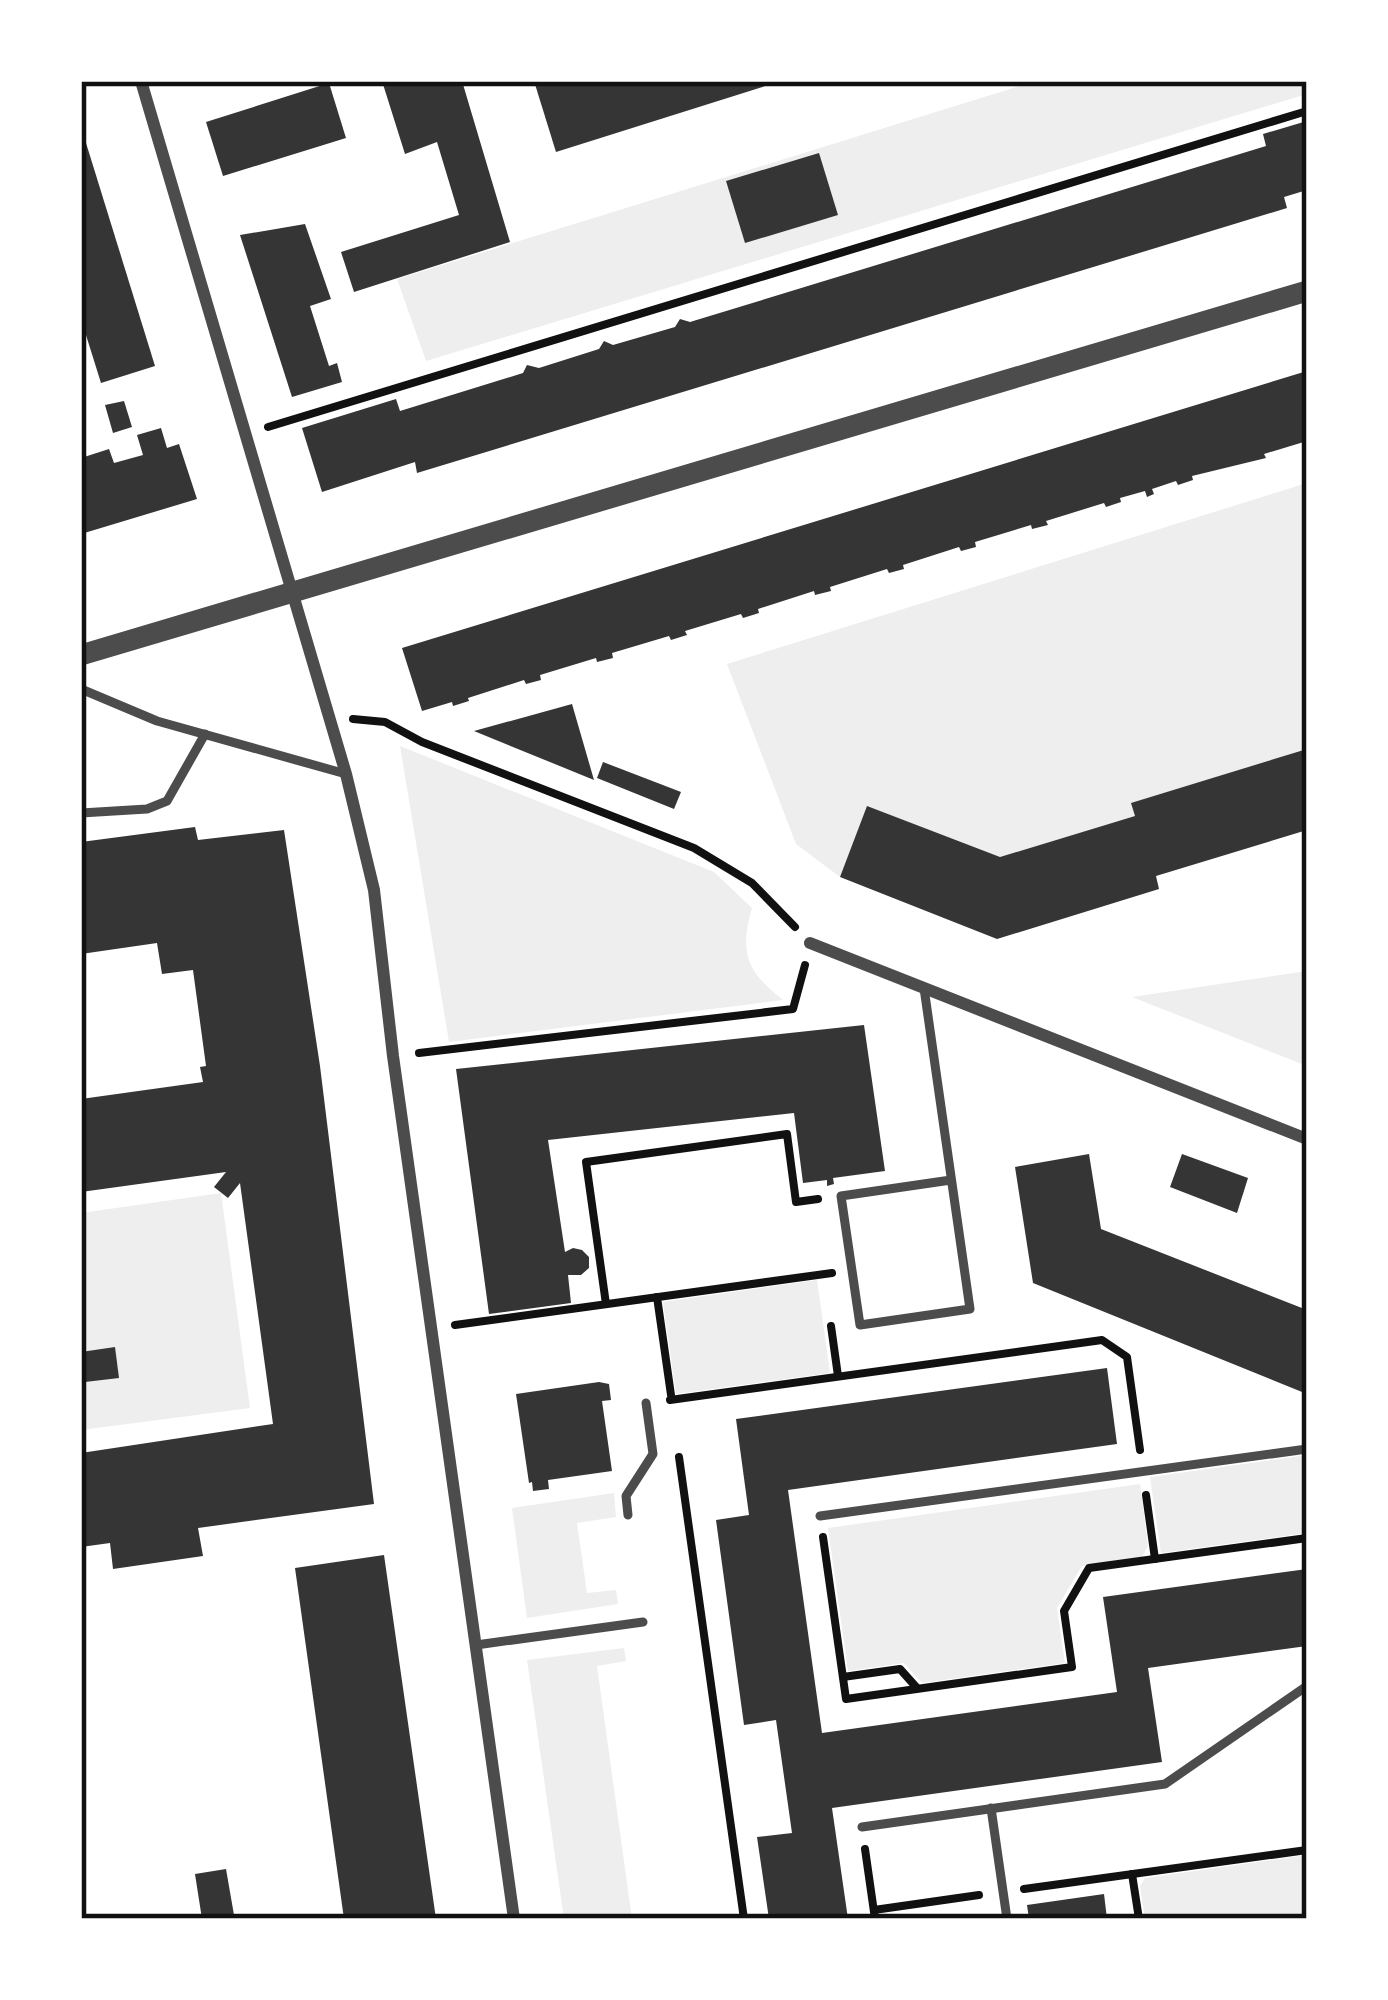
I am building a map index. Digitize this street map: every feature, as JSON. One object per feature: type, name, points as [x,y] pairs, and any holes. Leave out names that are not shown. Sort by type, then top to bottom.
[{"type":"street","points":[[141,81],[346,774],[374,890],[514,1919]]},
{"type":"street","points":[[81,655],[1307,291]]},
{"type":"street","points":[[810,943],[1307,1139]]},
{"type":"lane","points":[[81,689],[157,721],[346,774]]},
{"type":"lane","points":[[81,813],[147,809],[167,801],[205,734]]},
{"type":"lane","points":[[924,988],[970,1309],[860,1325],[841,1196],[951,1180]]},
{"type":"lane","points":[[628,1515],[626,1496],[652,1454],[646,1403]]},
{"type":"lane","points":[[820,1516],[1307,1449]]},
{"type":"lane","points":[[476,1645],[643,1622]]},
{"type":"lane","points":[[862,1827],[1165,1784],[1307,1686]]},
{"type":"lane","points":[[992,1808],[1007,1919]]},
{"type":"path","points":[[244,434],[1307,111]]},
{"type":"path","points":[[328,717],[385,722],[422,742],[694,848],[752,883],[810,943],[794,1009],[393,1056]]},
{"type":"path","points":[[606,1304],[586,1162],[787,1134],[796,1202],[841,1196]]},
{"type":"path","points":[[432,1328],[852,1270]]},
{"type":"path","points":[[657,1297],[674,1423]]},
{"type":"path","points":[[646,1403],[1102,1340],[1127,1357],[1143,1472]]},
{"type":"path","points":[[678,1447],[744,1919]]},
{"type":"path","points":[[1146,1498],[1155,1559]]},
{"type":"path","points":[[820,1516],[846,1699],[1072,1667],[1064,1611],[1089,1568],[1307,1538]]},
{"type":"path","points":[[843,1677],[900,1669],[918,1689]]},
{"type":"path","points":[[862,1827],[874,1914],[1307,1850]]},
{"type":"path","points":[[1132,1874],[1138,1919]]},
{"type":"shaded area","points":[[1036,81],[1303,81],[1307,94],[426,361],[397,279]]},
{"type":"shaded area","points":[[1307,483],[1307,749],[1132,803],[1135,816],[1000,857],[868,807],[840,877],[796,844],[727,664]]},
{"type":"shaded area","points":[[400,746],[714,872],[752,908],[746,937],[749,960],[761,980],[783,1000],[449,1042]]},
{"type":"shaded area","points":[[1307,971],[1307,1066],[1132,997]]},
{"type":"shaded area","points":[[221,1193],[250,1408],[81,1430],[81,1213]]},
{"type":"shaded area","points":[[817,1280],[830,1373],[676,1394],[663,1302]]},
{"type":"shaded area","points":[[1307,1455],[1307,1533],[1161,1553],[1150,1477]]},
{"type":"shaded area","points":[[1140,1484],[1148,1546],[1142,1557],[1082,1566],[1057,1608],[1065,1663],[922,1683],[904,1663],[848,1671],[828,1528]]},
{"type":"shaded area","points":[[614,1493],[616,1517],[577,1523],[587,1593],[616,1590],[618,1604],[527,1618],[512,1508]]},
{"type":"shaded area","points":[[624,1648],[626,1661],[597,1666],[632,1919],[564,1919],[527,1660]]},
{"type":"shaded area","points":[[1307,1855],[1307,1919],[1145,1919],[1140,1886],[1145,1878]]},
{"type":"building","points":[[382,81],[462,81],[510,242],[354,292],[341,252],[459,215],[437,142],[405,154]]},
{"type":"building","points":[[534,81],[778,81],[778,82],[556,152]]},
{"type":"building","points":[[329,83],[346,138],[223,176],[206,122]]},
{"type":"building","points":[[1307,121],[1307,190],[1284,197],[1287,208],[417,473],[415,462],[322,492],[302,428],[396,399],[400,411],[523,373],[527,365],[539,368],[599,349],[604,341],[613,345],[675,327],[680,319],[690,322],[1266,146],[1263,134]]},
{"type":"building","points":[[82,130],[155,366],[101,383],[81,319]]},
{"type":"building","points":[[819,153],[838,215],[745,243],[726,181]]},
{"type":"building","points":[[305,224],[331,299],[310,306],[329,366],[337,363],[342,382],[292,397],[240,235]]},
{"type":"building","points":[[1307,371],[1307,441],[1264,454],[1266,458],[1192,476],[1193,480],[1178,485],[1176,481],[1152,489],[1154,494],[1147,497],[1145,491],[1106,507],[1104,503],[1046,521],[1048,525],[1032,529],[1031,525],[975,542],[976,547],[961,551],[959,547],[903,565],[904,569],[889,573],[887,569],[830,587],[831,591],[815,595],[814,591],[743,618],[741,614],[671,640],[669,636],[612,653],[613,658],[597,662],[596,658],[540,675],[541,680],[526,684],[524,680],[453,706],[452,702],[422,711],[402,648]]},
{"type":"building","points":[[124,401],[132,427],[113,433],[105,405]]},
{"type":"building","points":[[161,428],[167,448],[179,444],[197,499],[81,534],[81,458],[109,449],[114,463],[143,455],[137,435]]},
{"type":"building","points":[[572,704],[594,780],[474,731]]},
{"type":"building","points":[[1307,749],[1307,830],[1156,876],[1159,889],[997,939],[840,877],[867,806],[1000,857],[1135,816],[1131,803]]},
{"type":"building","points":[[603,762],[681,792],[674,809],[597,778]]},
{"type":"building","points":[[195,827],[198,840],[284,830],[320,1066],[374,1504],[198,1528],[203,1556],[113,1569],[110,1543],[81,1547],[81,1453],[273,1424],[240,1183],[228,1198],[214,1187],[226,1172],[81,1192],[81,1099],[203,1082],[200,1067],[206,1066],[193,970],[162,974],[157,943],[81,954],[81,842]]},
{"type":"building","points":[[864,1025],[885,1171],[833,1178],[834,1184],[827,1186],[827,1180],[803,1183],[794,1113],[548,1140],[565,1252],[582,1250],[589,1257],[589,1268],[581,1275],[568,1275],[571,1303],[489,1314],[456,1069]]},
{"type":"building","points":[[1089,1154],[1101,1229],[1307,1310],[1307,1394],[1033,1283],[1015,1167]]},
{"type":"building","points":[[1182,1154],[1248,1178],[1237,1213],[1170,1187]]},
{"type":"building","points":[[115,1347],[119,1378],[85,1382],[81,1352]]},
{"type":"building","points":[[1107,1368],[1117,1444],[788,1490],[822,1733],[1117,1692],[1103,1597],[1307,1569],[1307,1646],[1148,1668],[1162,1762],[832,1808],[848,1919],[769,1919],[757,1837],[792,1833],[776,1720],[744,1725],[716,1520],[749,1515],[736,1419]]},
{"type":"building","points":[[609,1384],[611,1400],[602,1401],[612,1471],[548,1480],[549,1489],[533,1491],[516,1394]]},
{"type":"building","points":[[384,1555],[436,1919],[344,1919],[295,1568]]},
{"type":"building","points":[[226,1869],[234,1915],[202,1919],[195,1874]]},
{"type":"building","points":[[1104,1894],[1107,1919],[1029,1919],[1027,1905]]}]
